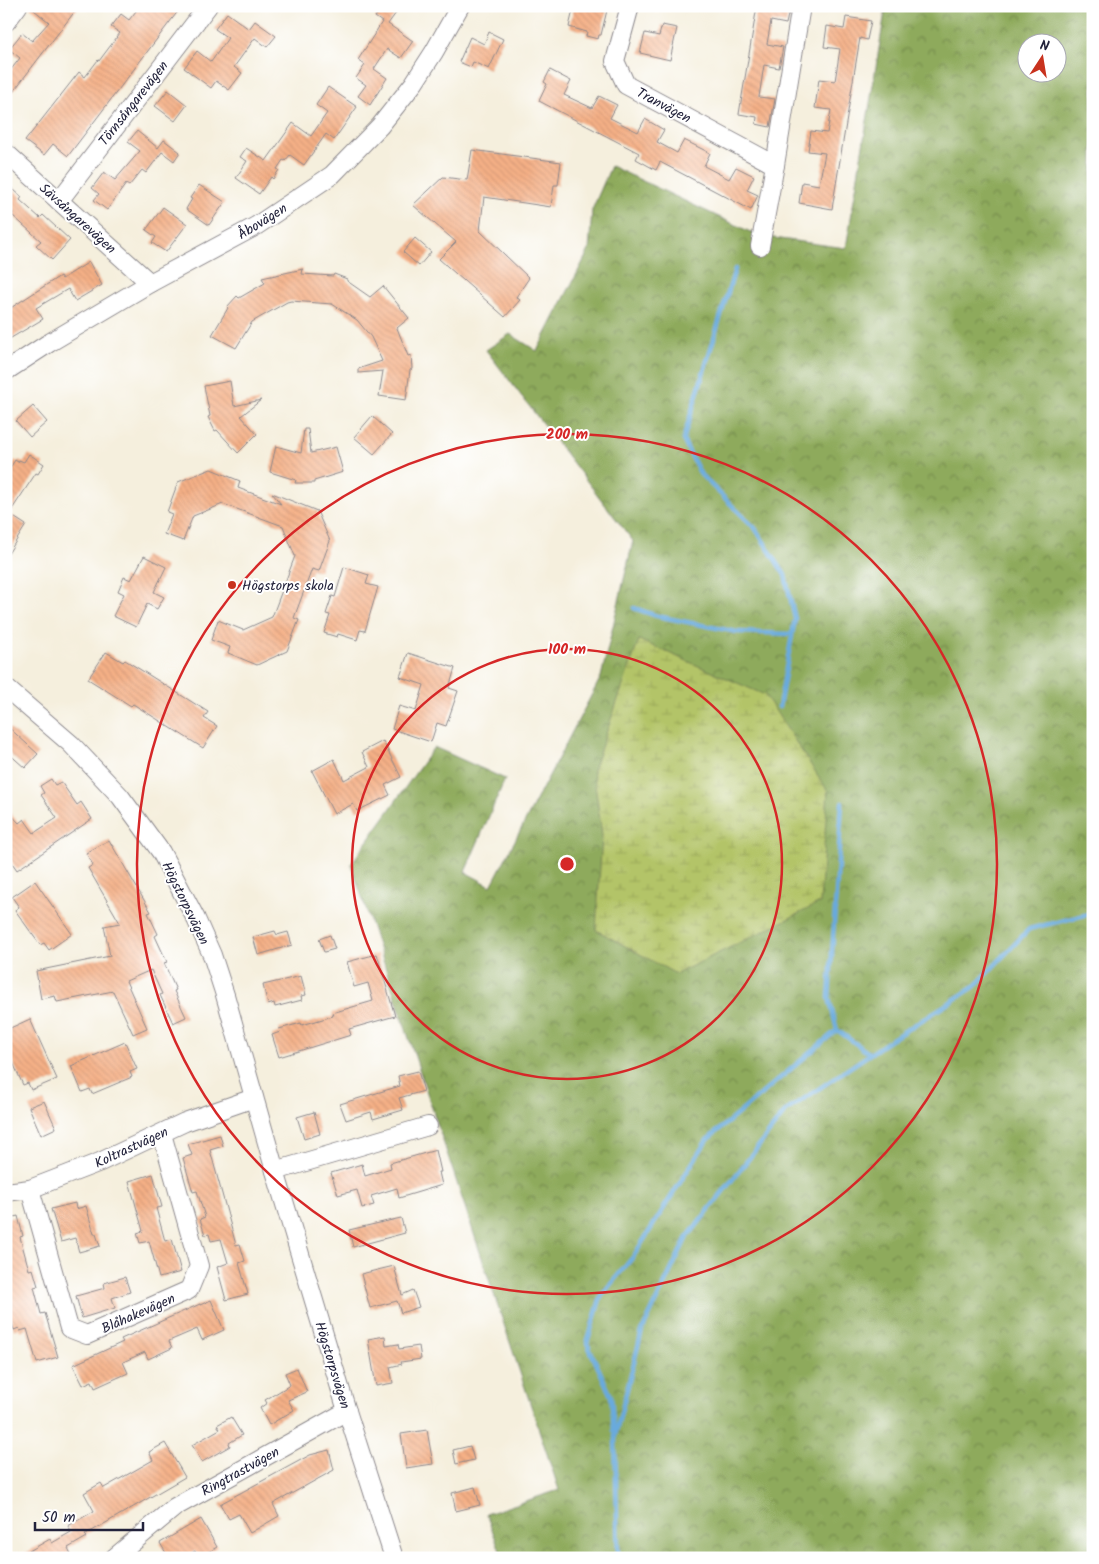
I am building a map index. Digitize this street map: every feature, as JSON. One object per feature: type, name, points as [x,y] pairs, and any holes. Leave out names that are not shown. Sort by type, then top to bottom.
[{"type":"street","points":[[6,22],[18,6]]},
{"type":"street","name":"Törnsångarevägen","points":[[59,201],[208,6]]},
{"type":"street","name":"Åbovägen","points":[[6,371],[150,283],[256,226],[332,175],[380,126],[414,83],[460,6]]},
{"type":"street","name":"Tranvägen","points":[[630,6],[615,61],[626,85],[775,165]]},
{"type":"street","points":[[760,246],[801,6]]},
{"type":"street","name":"Sävsångarevägen","points":[[6,153],[150,283]]},
{"type":"street","name":"Högstorpsvägen","points":[[6,688],[71,744],[120,796],[161,852],[196,919],[212,955],[225,994],[275,1171],[347,1411],[394,1558]]},
{"type":"street","name":"Koltrastvägen","points":[[6,1192],[30,1189],[100,1162],[185,1122],[254,1098]]},
{"type":"street","points":[[275,1171],[428,1126]]},
{"type":"street","name":"Blåhakevägen","points":[[30,1189],[69,1328],[87,1336],[189,1290],[199,1266],[162,1134]]},
{"type":"street","name":"Ringtrastvägen","points":[[114,1558],[176,1507],[347,1411]]},
{"type":"green space","points":[[886,6],[1093,6],[1093,1558],[503,1558],[486,1514],[559,1490],[351,864],[434,747],[505,779],[465,872],[491,886],[601,677],[633,541],[486,350],[510,334],[537,351],[589,250],[592,210],[611,166],[759,236],[846,248]]},
{"type":"green space","points":[[639,640],[765,695],[828,791],[820,903],[676,974],[596,930],[602,835],[593,770]]},
{"type":"building","points":[[29,6],[79,6],[6,101],[6,76],[20,58],[9,49],[22,33],[32,41],[49,22]]},
{"type":"building","points":[[140,6],[182,6],[68,156],[53,144],[44,155],[25,141],[79,72],[85,77],[99,61],[120,33],[111,27],[121,14],[129,20]]},
{"type":"building","points":[[383,6],[396,13],[388,24],[413,41],[401,58],[387,49],[374,69],[387,78],[370,105],[358,96],[366,85],[356,78],[365,65],[358,60],[382,22],[375,17]]},
{"type":"building","points":[[574,6],[608,6],[601,35],[599,35],[598,39],[586,36],[587,32],[569,27]]},
{"type":"building","points":[[757,6],[790,6],[786,24],[771,21],[767,44],[783,47],[779,68],[764,65],[759,97],[775,99],[770,127],[756,124],[757,117],[739,114]]},
{"type":"building","points":[[227,13],[249,29],[255,21],[276,36],[267,47],[255,38],[234,67],[242,73],[229,90],[216,81],[211,88],[184,68],[197,51],[211,62],[228,38],[215,29]]},
{"type":"building","points":[[846,17],[871,21],[867,40],[860,38],[832,209],[799,203],[802,182],[819,185],[825,153],[808,151],[811,131],[827,133],[831,110],[815,108],[819,79],[835,81],[840,49],[824,47],[827,26],[844,29]]},
{"type":"building","points":[[662,25],[677,28],[670,60],[640,53],[645,33],[659,36]]},
{"type":"building","points":[[489,32],[503,39],[489,69],[473,62],[471,67],[459,62],[470,37],[484,44]]},
{"type":"building","points":[[550,70],[571,81],[564,95],[592,108],[599,96],[617,105],[610,118],[638,132],[645,119],[664,130],[657,142],[677,153],[684,140],[710,153],[704,166],[729,179],[736,167],[754,176],[747,190],[758,195],[751,210],[660,162],[656,170],[636,159],[639,153],[539,101],[547,84],[544,82]]},
{"type":"building","points":[[328,87],[357,107],[334,140],[326,134],[304,165],[290,155],[285,161],[283,160],[273,179],[271,177],[259,194],[236,178],[247,161],[240,157],[246,148],[266,161],[293,123],[311,136],[327,113],[316,105]]},
{"type":"building","points":[[168,90],[187,105],[175,121],[155,106]]},
{"type":"building","points":[[137,131],[158,148],[164,140],[180,152],[174,161],[162,152],[146,173],[142,170],[129,186],[126,184],[107,210],[94,200],[99,194],[92,188],[104,172],[115,180],[140,151],[128,142]]},
{"type":"building","points":[[472,150],[561,162],[558,185],[554,185],[551,207],[484,197],[480,231],[529,278],[516,297],[520,300],[505,317],[439,259],[456,242],[413,205],[443,177],[467,180]]},
{"type":"building","points":[[6,183],[22,197],[20,200],[40,218],[43,215],[70,240],[52,260],[36,245],[41,241],[12,215],[13,213],[6,207]]},
{"type":"building","points":[[199,185],[225,202],[209,225],[186,209],[192,199],[190,198]]},
{"type":"building","points":[[163,207],[187,224],[166,252],[152,243],[156,237],[146,230]]},
{"type":"building","points":[[415,238],[431,252],[419,266],[403,252]]},
{"type":"building","points":[[89,262],[102,285],[75,301],[68,289],[36,308],[43,319],[6,341],[6,311],[60,276],[62,279]]},
{"type":"building","points":[[303,269],[302,274],[333,276],[334,274],[347,279],[347,281],[370,297],[383,286],[409,318],[397,328],[408,356],[411,355],[412,369],[410,370],[406,400],[379,396],[383,371],[358,373],[358,369],[382,361],[371,337],[357,320],[332,304],[287,302],[252,322],[236,348],[212,335],[227,307],[237,296],[239,298],[265,283],[262,278]]},
{"type":"building","points":[[230,381],[234,406],[261,400],[241,416],[257,434],[238,453],[217,430],[215,431],[208,417],[210,416],[204,386]]},
{"type":"building","points":[[33,406],[47,422],[30,437],[16,421]]},
{"type":"building","points":[[372,416],[392,434],[374,454],[354,437]]},
{"type":"building","points":[[304,429],[308,429],[311,453],[336,447],[343,472],[314,481],[314,483],[295,483],[296,480],[270,472],[276,446],[301,453]]},
{"type":"building","points":[[29,454],[44,464],[9,514],[26,525],[6,557],[6,474],[15,460],[24,462]]},
{"type":"building","points":[[211,469],[240,481],[238,488],[281,504],[272,493],[317,511],[330,541],[319,571],[312,569],[294,618],[299,620],[287,651],[257,665],[228,653],[230,647],[211,640],[218,620],[243,630],[272,617],[295,556],[283,526],[223,504],[193,516],[183,541],[164,534],[172,514],[167,512],[178,482]]},
{"type":"building","points":[[144,556],[166,567],[154,592],[164,597],[157,609],[147,604],[136,627],[113,616],[124,594],[118,591],[124,577],[131,580]]},
{"type":"building","points":[[344,567],[369,575],[366,584],[378,587],[365,631],[360,630],[357,640],[338,634],[337,637],[324,633],[330,615],[326,614],[332,596],[335,597]]},
{"type":"building","points":[[106,652],[123,662],[125,660],[208,712],[204,718],[217,726],[203,748],[133,704],[131,706],[88,679]]},
{"type":"building","points":[[408,653],[455,668],[449,688],[458,691],[446,726],[437,723],[431,742],[392,729],[399,706],[416,711],[424,685],[400,677]]},
{"type":"building","points":[[6,725],[38,754],[25,768],[6,751]]},
{"type":"building","points":[[383,741],[401,777],[385,785],[390,795],[357,811],[353,804],[334,814],[312,771],[334,759],[344,780],[369,767],[362,752]]},
{"type":"building","points":[[51,779],[55,785],[61,782],[77,805],[81,802],[92,819],[17,870],[6,854],[6,809],[19,823],[24,819],[34,833],[57,818],[41,795],[44,793],[40,786]]},
{"type":"building","points":[[109,840],[151,912],[148,913],[158,934],[155,936],[167,962],[164,963],[186,1017],[173,1023],[151,970],[126,981],[147,1028],[133,1034],[113,991],[57,1002],[55,996],[41,999],[36,971],[110,956],[104,926],[120,923],[88,868],[93,865],[86,853]]},
{"type":"building","points":[[35,881],[72,934],[49,950],[44,943],[40,945],[15,910],[19,907],[12,897]]},
{"type":"building","points":[[275,931],[277,935],[288,932],[292,945],[258,955],[253,937]]},
{"type":"building","points":[[330,935],[335,949],[324,952],[319,939]]},
{"type":"building","points":[[377,954],[395,1016],[349,1029],[351,1035],[279,1057],[272,1035],[280,1032],[279,1029],[333,1016],[332,1013],[373,1001],[368,983],[354,987],[347,962]]},
{"type":"building","points":[[301,976],[306,995],[301,996],[302,1000],[275,1007],[274,1003],[268,1005],[263,985]]},
{"type":"building","points":[[30,1019],[57,1079],[31,1090],[28,1083],[23,1085],[6,1047],[10,1044],[6,1030]]},
{"type":"building","points":[[125,1042],[137,1069],[130,1072],[132,1077],[92,1094],[90,1089],[82,1092],[71,1066]]},
{"type":"building","points":[[418,1071],[424,1091],[399,1098],[403,1110],[373,1119],[371,1112],[346,1120],[340,1104],[400,1086],[398,1076]]},
{"type":"building","points":[[44,1101],[56,1128],[41,1135],[29,1107]]},
{"type":"building","points":[[314,1112],[320,1134],[304,1139],[297,1117]]},
{"type":"building","points":[[220,1135],[223,1146],[210,1150],[236,1245],[240,1244],[245,1261],[239,1263],[248,1294],[226,1300],[217,1267],[228,1263],[221,1239],[211,1241],[209,1234],[205,1235],[200,1219],[205,1217],[197,1191],[193,1192],[183,1158],[192,1155],[188,1144]]},
{"type":"building","points":[[436,1150],[442,1185],[399,1198],[397,1188],[371,1196],[374,1205],[362,1208],[357,1190],[338,1195],[331,1173],[362,1164],[365,1176],[391,1168],[390,1163]]},
{"type":"building","points":[[153,1174],[162,1207],[156,1208],[165,1241],[172,1239],[181,1272],[159,1278],[149,1241],[140,1243],[137,1233],[143,1231],[129,1181]]},
{"type":"building","points":[[75,1203],[76,1209],[86,1206],[94,1234],[96,1234],[100,1246],[79,1252],[75,1238],[61,1242],[51,1209]]},
{"type":"building","points":[[18,1216],[23,1236],[20,1237],[29,1270],[33,1269],[38,1286],[34,1287],[41,1314],[45,1313],[58,1357],[37,1363],[27,1329],[20,1331],[19,1328],[14,1330],[6,1304],[6,1276],[9,1275],[6,1264],[6,1219]]},
{"type":"building","points":[[401,1218],[405,1233],[353,1247],[349,1230]]},
{"type":"building","points":[[394,1266],[402,1295],[413,1290],[419,1307],[401,1313],[397,1301],[370,1308],[361,1274]]},
{"type":"building","points":[[125,1277],[130,1292],[112,1298],[115,1308],[82,1318],[76,1296],[105,1288],[104,1283]]},
{"type":"building","points":[[211,1300],[224,1330],[202,1340],[197,1329],[169,1341],[172,1348],[148,1359],[145,1352],[123,1362],[128,1373],[95,1388],[92,1381],[83,1385],[73,1365],[123,1342],[121,1339]]},
{"type":"building","points":[[385,1336],[386,1346],[398,1344],[399,1349],[419,1346],[421,1359],[401,1362],[402,1364],[390,1367],[393,1383],[376,1386],[368,1339]]},
{"type":"building","points":[[297,1368],[307,1392],[288,1400],[294,1410],[269,1425],[260,1408],[267,1403],[265,1400],[290,1385],[285,1373]]},
{"type":"building","points":[[231,1417],[242,1435],[229,1443],[230,1446],[202,1462],[192,1445],[220,1429],[217,1425]]},
{"type":"building","points":[[427,1430],[433,1464],[406,1468],[401,1434]]},
{"type":"building","points":[[165,1443],[185,1477],[85,1535],[87,1537],[68,1548],[73,1558],[17,1558],[50,1539],[52,1543],[71,1532],[68,1526],[94,1511],[84,1493],[101,1483],[104,1488],[153,1460],[149,1452]]},
{"type":"building","points":[[470,1446],[474,1460],[456,1464],[453,1450]]},
{"type":"building","points":[[329,1450],[334,1470],[273,1504],[279,1516],[250,1533],[239,1514],[229,1519],[220,1504],[310,1455]]},
{"type":"building","points":[[475,1487],[480,1505],[456,1511],[452,1493]]},
{"type":"building","points":[[201,1519],[217,1547],[199,1558],[195,1551],[183,1558],[169,1558],[160,1543]]},
{"type":"waterway","points":[[735,269],[683,440],[701,475],[755,528],[785,575],[795,619],[779,707]]},
{"type":"waterway","points":[[634,608],[657,616],[737,632],[792,634]]},
{"type":"waterway","points":[[842,803],[829,998],[837,1030],[870,1054]]},
{"type":"waterway","points":[[618,1558],[615,1436],[642,1331],[686,1239],[786,1111],[892,1039],[974,987],[1029,929],[1093,913]]},
{"type":"waterway","points":[[614,1431],[611,1396],[587,1343],[601,1296],[633,1257],[707,1140],[837,1030]]},
{"type":"place","name":"Högstorps skola","points":[[232,585]]}]
